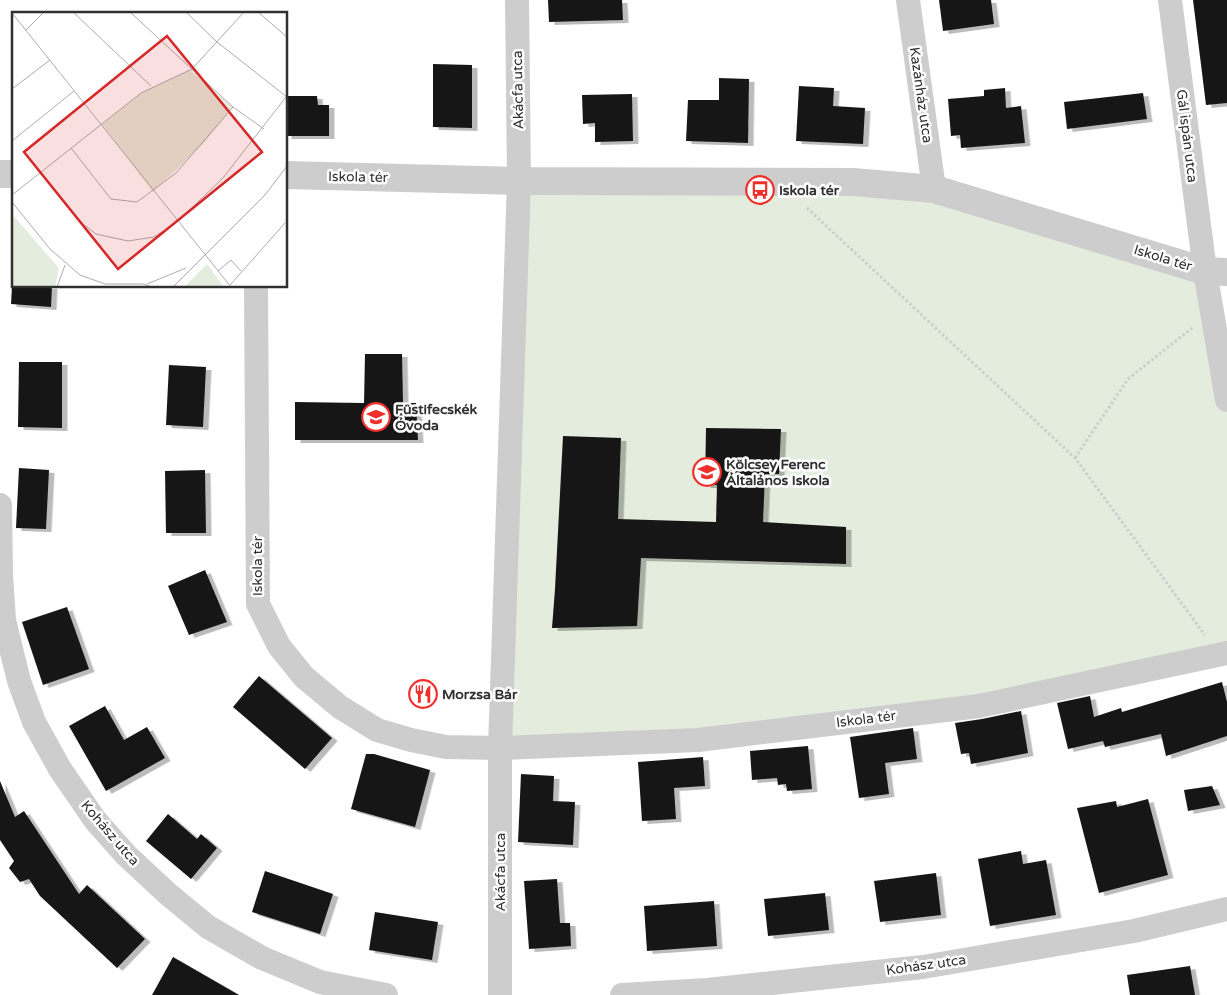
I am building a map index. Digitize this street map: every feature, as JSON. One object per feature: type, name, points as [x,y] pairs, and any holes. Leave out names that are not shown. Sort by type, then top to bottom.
[{"type":"street","name":"Akácfa utca","points":[[517,0],[519,180]]},
{"type":"street","name":"Kazánház utca","points":[[908,0],[934,189]]},
{"type":"street","name":"Gál ispán utca","points":[[1170,0],[1216,271]]},
{"type":"street","name":"Iskola tér","points":[[288,175],[519,180],[853,182],[934,189],[1216,271],[1212,311],[1227,400]]},
{"type":"street","points":[[500,748],[519,180]]},
{"type":"street","name":"Iskola tér","points":[[256,288],[258,604],[279,646],[304,677],[340,707],[377,730],[411,740],[446,747],[500,748],[698,740],[979,706],[1223,654]]},
{"type":"street","name":"Kohász utca","points":[[0,504],[4,620],[19,681],[34,722],[60,769],[95,820],[126,855],[168,894],[208,927],[262,958],[320,982],[386,995]]},
{"type":"street","name":"Akácfa utca","points":[[500,748],[500,995]]},
{"type":"street","name":"Kohász utca","points":[[622,995],[707,990],[923,967],[1134,931],[1227,909]]},
{"type":"path","points":[[779,182],[1075,458],[1223,654]]},
{"type":"path","points":[[1075,458],[1128,379],[1212,311]]},
{"type":"green space","points":[[519,181],[853,182],[1205,271],[1227,400],[1227,653],[979,706],[500,748]]},
{"type":"building","points":[[548,0],[622,0],[623,20],[549,22]]},
{"type":"building","points":[[939,0],[991,0],[994,24],[943,31]]},
{"type":"building","points":[[1193,0],[1227,0],[1227,103],[1206,105]]},
{"type":"building","points":[[433,64],[472,65],[472,128],[433,127]]},
{"type":"building","points":[[719,78],[749,79],[748,143],[686,141],[688,100],[719,100]]},
{"type":"building","points":[[799,86],[834,88],[833,106],[865,108],[863,144],[796,141]]},
{"type":"building","points":[[1005,88],[1006,108],[1021,106],[1025,143],[961,148],[960,135],[951,136],[948,99],[984,96],[984,90]]},
{"type":"building","points":[[1143,93],[1147,119],[1067,129],[1064,102]]},
{"type":"building","points":[[632,94],[633,141],[595,142],[595,123],[583,124],[582,95]]},
{"type":"building","points":[[288,96],[317,96],[318,105],[329,105],[329,136],[288,136]]},
{"type":"building","points":[[12,286],[12,288],[52,288],[51,307],[11,304]]},
{"type":"building","points":[[365,354],[402,354],[403,403],[416,403],[418,440],[295,440],[295,402],[364,403]]},
{"type":"building","points":[[19,362],[62,362],[62,428],[18,427]]},
{"type":"building","points":[[169,365],[206,367],[203,427],[166,425]]},
{"type":"building","points":[[706,428],[781,429],[779,474],[765,474],[763,522],[846,527],[846,564],[641,558],[637,626],[552,628],[563,436],[621,438],[618,519],[716,522],[717,485],[705,485]]},
{"type":"building","points":[[19,468],[49,470],[46,529],[16,528]]},
{"type":"building","points":[[205,470],[206,533],[166,533],[165,471]]},
{"type":"building","points":[[205,570],[227,622],[189,635],[168,586]]},
{"type":"building","points":[[67,607],[89,669],[43,685],[22,622]]},
{"type":"building","points":[[259,676],[332,738],[305,769],[233,707]]},
{"type":"building","points":[[1222,682],[1227,702],[1227,736],[1166,756],[1161,734],[1105,747],[1103,741],[1068,749],[1057,703],[1090,696],[1094,717],[1121,708],[1122,712]]},
{"type":"building","points":[[105,706],[124,740],[147,727],[165,758],[106,791],[69,726]]},
{"type":"building","points":[[1021,711],[1028,753],[971,764],[969,753],[961,754],[955,723]]},
{"type":"building","points":[[913,728],[917,759],[885,763],[889,794],[859,798],[850,737]]},
{"type":"building","points":[[808,746],[812,789],[787,791],[786,784],[778,785],[777,778],[752,780],[750,751]]},
{"type":"building","points":[[366,754],[374,754],[430,770],[415,827],[351,809]]},
{"type":"building","points":[[703,757],[705,786],[674,788],[676,819],[642,821],[638,762]]},
{"type":"building","points":[[521,774],[554,776],[553,801],[575,802],[573,845],[518,842]]},
{"type":"building","points":[[0,781],[15,817],[24,811],[79,894],[87,885],[145,939],[117,968],[40,896],[29,879],[20,882],[9,868],[14,861],[0,840]]},
{"type":"building","points":[[1212,786],[1220,805],[1188,811],[1184,790]]},
{"type":"building","points":[[1148,799],[1168,875],[1099,893],[1077,808],[1116,801],[1117,807]]},
{"type":"building","points":[[168,814],[197,839],[201,834],[217,848],[191,879],[146,841]]},
{"type":"building","points":[[1021,851],[1023,864],[1046,860],[1056,915],[990,926],[978,859]]},
{"type":"building","points":[[265,871],[333,894],[320,934],[252,912]]},
{"type":"building","points":[[936,873],[941,915],[880,922],[874,881]]},
{"type":"building","points":[[557,879],[560,923],[570,923],[571,946],[529,949],[524,881]]},
{"type":"building","points":[[825,893],[829,930],[768,936],[764,899]]},
{"type":"building","points":[[714,901],[717,946],[647,951],[644,906]]},
{"type":"building","points":[[375,912],[438,922],[432,960],[369,950]]},
{"type":"building","points":[[173,957],[239,995],[152,995]]},
{"type":"building","points":[[1190,966],[1195,995],[1130,995],[1127,975]]},
{"type":"place","name":"Iskola tér","points":[[760,190]]},
{"type":"place","name":"Füstifecskék Óvoda","points":[[376,417]]},
{"type":"place","name":"Kölcsey Ferenc Általános Iskola","points":[[707,472]]},
{"type":"place","name":"Morzsa Bár","points":[[423,694]]}]
